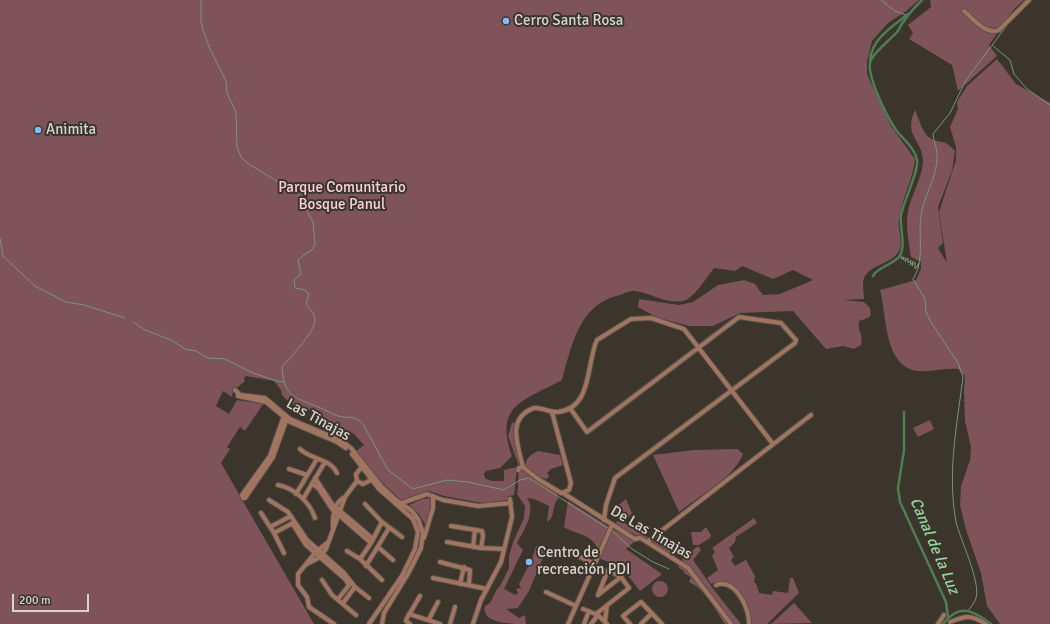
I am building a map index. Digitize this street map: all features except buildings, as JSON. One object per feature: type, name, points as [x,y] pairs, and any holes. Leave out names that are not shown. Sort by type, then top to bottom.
[{"type":"street","points":[[964,11],[988,31],[993,32],[999,30],[1029,0]]},
{"type":"street","points":[[570,408],[587,432],[698,347],[740,317],[781,323],[795,339],[795,343],[615,478],[606,505],[604,520]]},
{"type":"street","points":[[518,470],[519,468],[523,467],[516,438],[516,424],[522,415],[532,409],[538,408],[552,412],[559,412],[570,408],[584,392],[597,340],[628,320],[651,318],[687,331],[772,444]]},
{"type":"street","name":"Las Tinajas","points":[[235,390],[240,395],[265,398],[286,417],[343,445],[351,452],[371,480],[398,504]]},
{"type":"street","points":[[552,412],[571,483],[570,490],[563,493]]},
{"type":"street","points":[[647,542],[811,415]]},
{"type":"street","points":[[286,417],[273,457],[245,498],[243,498],[242,495],[271,454],[286,417]]},
{"type":"street","name":"Las Tinajas","points":[[286,417],[345,444],[376,481],[398,504]]},
{"type":"street","points":[[300,449],[332,466],[336,473]]},
{"type":"street","points":[[296,494],[317,459]]},
{"type":"street","points":[[303,498],[325,462]]},
{"type":"street","name":"De Las Tinajas","points":[[523,467],[538,479],[563,493],[604,520],[611,528],[635,539],[640,538],[688,568],[731,624]]},
{"type":"street","points":[[333,529],[335,508],[357,481],[356,474],[361,468]]},
{"type":"street","points":[[289,469],[307,475]]},
{"type":"street","points":[[315,478],[335,508]]},
{"type":"street","points":[[357,481],[363,484],[371,480]]},
{"type":"street","points":[[312,483],[317,486],[335,508],[372,541]]},
{"type":"street","points":[[278,485],[303,498],[315,518]]},
{"type":"street","points":[[398,504],[424,495],[478,506],[510,501],[512,517],[498,570],[487,588],[473,624]]},
{"type":"street","points":[[370,622],[376,619],[382,623],[384,613],[409,572],[429,524],[433,508],[433,496]]},
{"type":"street","points":[[305,565],[321,555],[326,549],[345,497]]},
{"type":"street","points":[[269,500],[291,516],[303,541],[321,555],[350,584],[369,598]]},
{"type":"street","points":[[365,504],[382,522],[402,538]]},
{"type":"street","points":[[398,504],[415,514],[422,527],[423,540]]},
{"type":"street","points":[[370,622],[402,576],[418,541],[418,529],[415,521],[398,504]]},
{"type":"street","points":[[261,513],[274,533],[284,553]]},
{"type":"street","points":[[270,527],[291,516]]},
{"type":"street","points":[[274,533],[293,522]]},
{"type":"street","points":[[360,559],[382,522]]},
{"type":"street","points":[[422,527],[429,524]]},
{"type":"street","points":[[452,526],[483,533],[481,548]]},
{"type":"street","points":[[366,566],[389,528]]},
{"type":"street","points":[[568,624],[611,528]]},
{"type":"street","points":[[473,547],[475,530]]},
{"type":"street","points":[[328,542],[316,552],[299,572],[297,580],[299,587],[307,597],[309,607],[334,624]]},
{"type":"street","points":[[447,542],[481,548],[504,549]]},
{"type":"street","points":[[378,548],[393,560]]},
{"type":"street","points":[[565,550],[595,564]]},
{"type":"street","points":[[347,551],[360,559],[382,580]]},
{"type":"street","points":[[440,562],[464,567],[470,570],[469,585]]},
{"type":"street","points":[[460,584],[464,567]]},
{"type":"street","points":[[591,624],[597,615],[608,604],[629,588],[621,577],[610,570],[607,571],[598,595],[621,577]]},
{"type":"street","points":[[433,578],[487,588]]},
{"type":"street","points":[[322,580],[330,593],[356,615]]},
{"type":"street","points":[[338,599],[350,584]]},
{"type":"street","points":[[716,585],[726,586],[738,594],[746,605],[749,624]]},
{"type":"street","points":[[343,603],[355,587]]},
{"type":"street","points":[[546,592],[589,611],[606,622]]},
{"type":"street","points":[[410,624],[406,620],[420,596]]},
{"type":"street","points":[[429,619],[438,602]]},
{"type":"street","points":[[630,624],[623,616],[641,602],[662,624]]},
{"type":"street","points":[[606,622],[608,604]]},
{"type":"street","points":[[450,624],[455,606]]},
{"type":"street","points":[[584,624],[589,611]]},
{"type":"street","points":[[640,624],[652,613]]},
{"type":"street","points":[[409,614],[429,619],[440,624]]},
{"type":"street","points":[[938,624],[944,615]]},
{"type":"street","points":[[321,616],[326,624]]},
{"type":"street","points":[[950,622],[961,616],[980,620],[986,624]]},
{"type":"green space","name":"Parque Comunitario Bosque Panul","points":[[0,0],[919,0],[905,12],[888,23],[872,41],[867,62],[867,74],[891,126],[915,159],[899,219],[901,242],[900,249],[892,258],[867,273],[863,280],[864,299],[844,300],[864,302],[870,308],[871,315],[868,318],[859,321],[862,342],[861,345],[854,349],[843,346],[826,349],[793,311],[740,313],[713,326],[689,326],[656,317],[638,307],[639,299],[679,305],[693,302],[718,285],[744,280],[755,284],[763,295],[780,294],[813,280],[793,270],[773,279],[742,266],[735,271],[714,268],[690,298],[686,300],[667,300],[633,291],[606,300],[595,307],[586,316],[579,327],[562,380],[536,393],[516,406],[510,415],[507,425],[507,439],[512,456],[500,468],[486,471],[484,474],[485,478],[491,481],[504,481],[504,470],[517,467],[514,495],[508,496],[509,500],[482,503],[444,496],[429,491],[401,500],[377,477],[356,451],[364,445],[354,434],[331,423],[310,410],[291,404],[282,395],[281,390],[274,381],[246,376],[244,378],[245,381],[233,391],[232,397],[223,391],[216,406],[229,414],[237,400],[263,404],[245,431],[240,427],[227,447],[230,449],[221,463],[314,624],[0,624]]},
{"type":"green space","points":[[930,0],[1024,0],[1015,8],[989,45],[997,56],[958,91],[952,65],[909,39],[913,33],[908,25],[931,7]]},
{"type":"green space","points":[[997,59],[1016,84],[1050,103],[1050,624],[1000,624],[987,606],[981,573],[966,530],[960,505],[961,487],[970,460],[971,447],[965,421],[965,376],[958,369],[918,371],[907,367],[898,360],[892,350],[888,338],[880,290],[916,280],[921,269],[921,262],[911,257],[907,228],[908,211],[921,173],[923,161],[920,147],[914,137],[911,126],[915,110],[927,136],[934,140],[948,144],[955,151],[952,171],[938,207],[943,243],[938,248],[947,263],[939,212],[956,160],[956,147],[950,127],[958,109],[957,102],[967,86]]},
{"type":"green space","points":[[930,420],[934,429],[918,437],[913,428]]},
{"type":"green space","points":[[516,422],[515,436],[523,464],[519,466],[508,436],[512,423]]},
{"type":"green space","points":[[738,449],[743,454],[732,471],[715,486],[679,512],[653,455],[694,450]]},
{"type":"green space","points":[[538,451],[560,455],[563,465],[551,469],[547,473],[549,476],[547,479],[538,477],[525,467],[526,461],[529,457]]},
{"type":"green space","points":[[523,468],[556,491],[558,499],[552,517],[547,522],[549,506],[534,499],[527,498],[530,503],[530,515],[517,543],[523,550],[504,589],[515,595],[518,593],[516,589],[521,588],[519,584],[532,559],[536,546],[547,548],[529,591],[518,608],[506,609],[519,618],[525,615],[526,624],[513,624],[493,620],[485,612],[485,606],[490,603],[509,568],[509,556],[513,542],[524,518],[525,506],[517,494],[519,472],[520,469]]},
{"type":"green space","points":[[431,498],[426,526],[419,514],[409,505],[422,499]]},
{"type":"green space","points":[[626,499],[632,513],[628,518],[623,515],[620,519],[613,510]]},
{"type":"green space","points":[[568,501],[609,527],[598,549],[587,537],[564,527]]},
{"type":"green space","points":[[754,518],[757,523],[736,537],[735,542],[729,548],[734,557],[731,560],[735,566],[746,560],[755,576],[754,583],[756,583],[759,593],[772,595],[773,591],[788,593],[790,578],[793,578],[799,593],[767,624],[751,624],[751,617],[748,609],[739,593],[726,583],[719,582],[711,584],[707,578],[718,570],[712,556],[715,552],[712,548]]},
{"type":"green space","points":[[618,521],[630,526],[665,547],[673,553],[677,561],[684,564],[682,559],[698,546],[701,550],[693,560],[741,624],[725,624],[705,594],[689,582],[691,577],[679,568],[678,564],[644,542],[643,539],[624,529],[620,530],[614,524]]},
{"type":"green space","points":[[706,527],[711,535],[710,538],[699,545],[693,545],[691,532],[701,532]]},
{"type":"green space","points":[[613,529],[635,541],[626,549],[662,574],[640,591],[625,572],[626,570],[599,558]]},
{"type":"green space","points":[[660,581],[666,583],[668,589],[666,595],[660,597],[654,595],[652,589],[654,583]]},
{"type":"green space","points":[[794,603],[812,623],[771,624]]},
{"type":"waterway","points":[[201,0],[201,21],[203,30],[210,49],[226,81],[227,93],[236,112],[237,147],[241,157],[247,163],[298,194],[313,222],[315,244],[312,250],[298,260],[301,274],[294,280],[295,288],[305,290],[309,294],[307,306],[314,315],[315,319],[308,336],[282,367],[283,377],[288,390],[297,398],[335,415],[354,418],[360,421],[388,470],[413,489],[447,480],[468,482],[504,490],[520,480],[529,478],[609,529]]},
{"type":"waterway","points":[[881,0],[895,11],[906,15]]},
{"type":"waterway","points":[[873,276],[874,273],[896,260],[901,252],[903,242],[901,215],[914,178],[917,160],[914,151],[896,130],[883,106],[871,74],[871,60],[876,52],[898,31],[908,15],[922,0]]},
{"type":"waterway","points":[[1027,5],[1032,0]]},
{"type":"waterway","points":[[870,61],[874,46],[890,28],[908,14]]},
{"type":"waterway","points":[[968,611],[975,600],[977,591],[976,582],[956,522],[952,485],[954,449],[963,377],[958,363],[931,322],[926,312],[925,299],[913,279],[919,264],[921,215],[937,159],[933,134],[950,113],[966,80],[1008,24]]},
{"type":"waterway","points":[[993,46],[1010,60],[1014,74],[1027,89],[1050,105]]},
{"type":"waterway","points":[[0,238],[3,256],[35,286],[66,302],[84,305],[125,318]]},
{"type":"waterway","points":[[902,256],[901,259],[904,257],[903,260],[906,258],[905,262],[908,258],[908,263],[911,260],[910,265],[913,261],[912,266],[915,262],[915,269],[919,263],[918,268]]},
{"type":"waterway","points":[[133,322],[145,330],[171,340],[185,349],[196,351],[208,358],[225,359],[253,373],[284,382]]},
{"type":"waterway","name":"Canal de la Luz","points":[[904,412],[904,450],[898,488],[900,502],[946,602],[948,617]]},
{"type":"waterway","points":[[611,530],[632,549],[653,562],[669,569]]},
{"type":"waterway","points":[[943,624],[949,617],[960,611],[972,612],[991,624]]},
{"type":"place","name":"Cerro Santa Rosa","points":[[506,21]]},
{"type":"place","name":"Animita","points":[[38,130]]},
{"type":"place","name":"Centro de recreación PDI","points":[[529,562]]}]
